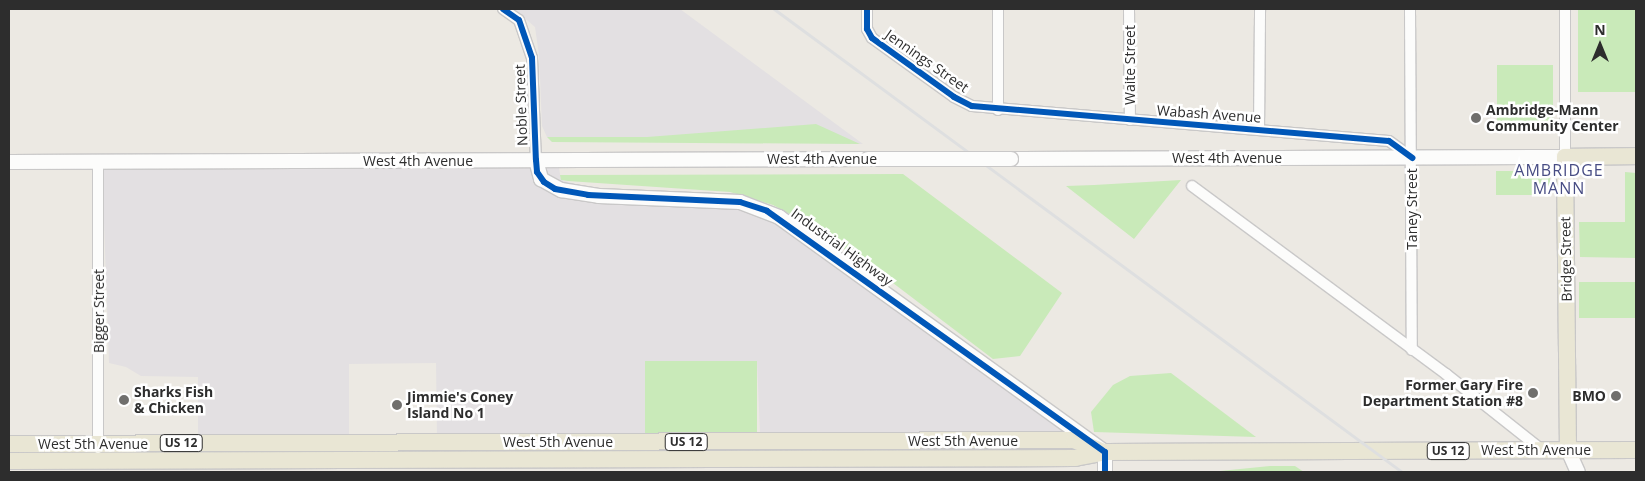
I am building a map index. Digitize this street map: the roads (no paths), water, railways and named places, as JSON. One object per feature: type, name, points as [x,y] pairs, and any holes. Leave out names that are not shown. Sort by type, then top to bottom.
[{"type":"main road","name":"West 4th Avenue","points":[[9,162],[1636,156]]},
{"type":"main road","name":"Bridge Street","points":[[1565,157],[1568,450]]},
{"type":"main road","name":"Industrial Highway","points":[[536,160],[541,179],[555,189],[599,196],[754,205],[779,217],[1105,452]]},
{"type":"main road","name":"West 5th Avenue","points":[[9,461],[98,452],[264,443],[1074,440],[1105,452]]},
{"type":"main road","points":[[888,441],[888,458]]},
{"type":"main road","points":[[640,442],[640,460]]},
{"type":"main road","points":[[264,443],[265,460]]},
{"type":"main road","name":"West 5th Avenue","points":[[9,444],[98,452],[265,460],[1075,458],[1105,452],[1636,450]]},
{"type":"main road","points":[[1568,450],[1578,472]]},
{"type":"main road","points":[[1105,452],[1105,472]]},
{"type":"street","name":"Noble Street","points":[[503,9],[519,20],[533,69],[536,160]]},
{"type":"street","name":"Jennings Street","points":[[866,9],[867,29],[876,42],[954,97],[972,106],[998,110]]},
{"type":"street","points":[[998,9],[998,110]]},
{"type":"street","name":"Waite Street","points":[[1129,9],[1130,120]]},
{"type":"street","points":[[1259,130],[1260,9]]},
{"type":"street","name":"Taney Street","points":[[1410,9],[1412,350]]},
{"type":"street","name":"Bridge Street","points":[[1565,9],[1565,157]]},
{"type":"street","name":"Wabash Avenue","points":[[998,110],[1389,141],[1412,158]]},
{"type":"street","name":"Bigger Street","points":[[98,162],[98,452]]},
{"type":"street","points":[[1192,186],[1412,350],[1542,450]]},
{"type":"railway","points":[[774,9],[1402,472]]},
{"type":"place","name":"Ambridge-Mann Community Center","points":[[1476,118]]},
{"type":"place","name":"Former Gary Fire Department Station #8","points":[[1533,393]]},
{"type":"place","name":"BMO","points":[[1616,396]]},
{"type":"place","name":"Sharks Fish & Chicken","points":[[124,400]]},
{"type":"place","name":"Jimmie's Coney Island No 1","points":[[397,405]]},
{"type":"district","name":"AMBRIDGE MANN","points":[[1559,179]]}]
